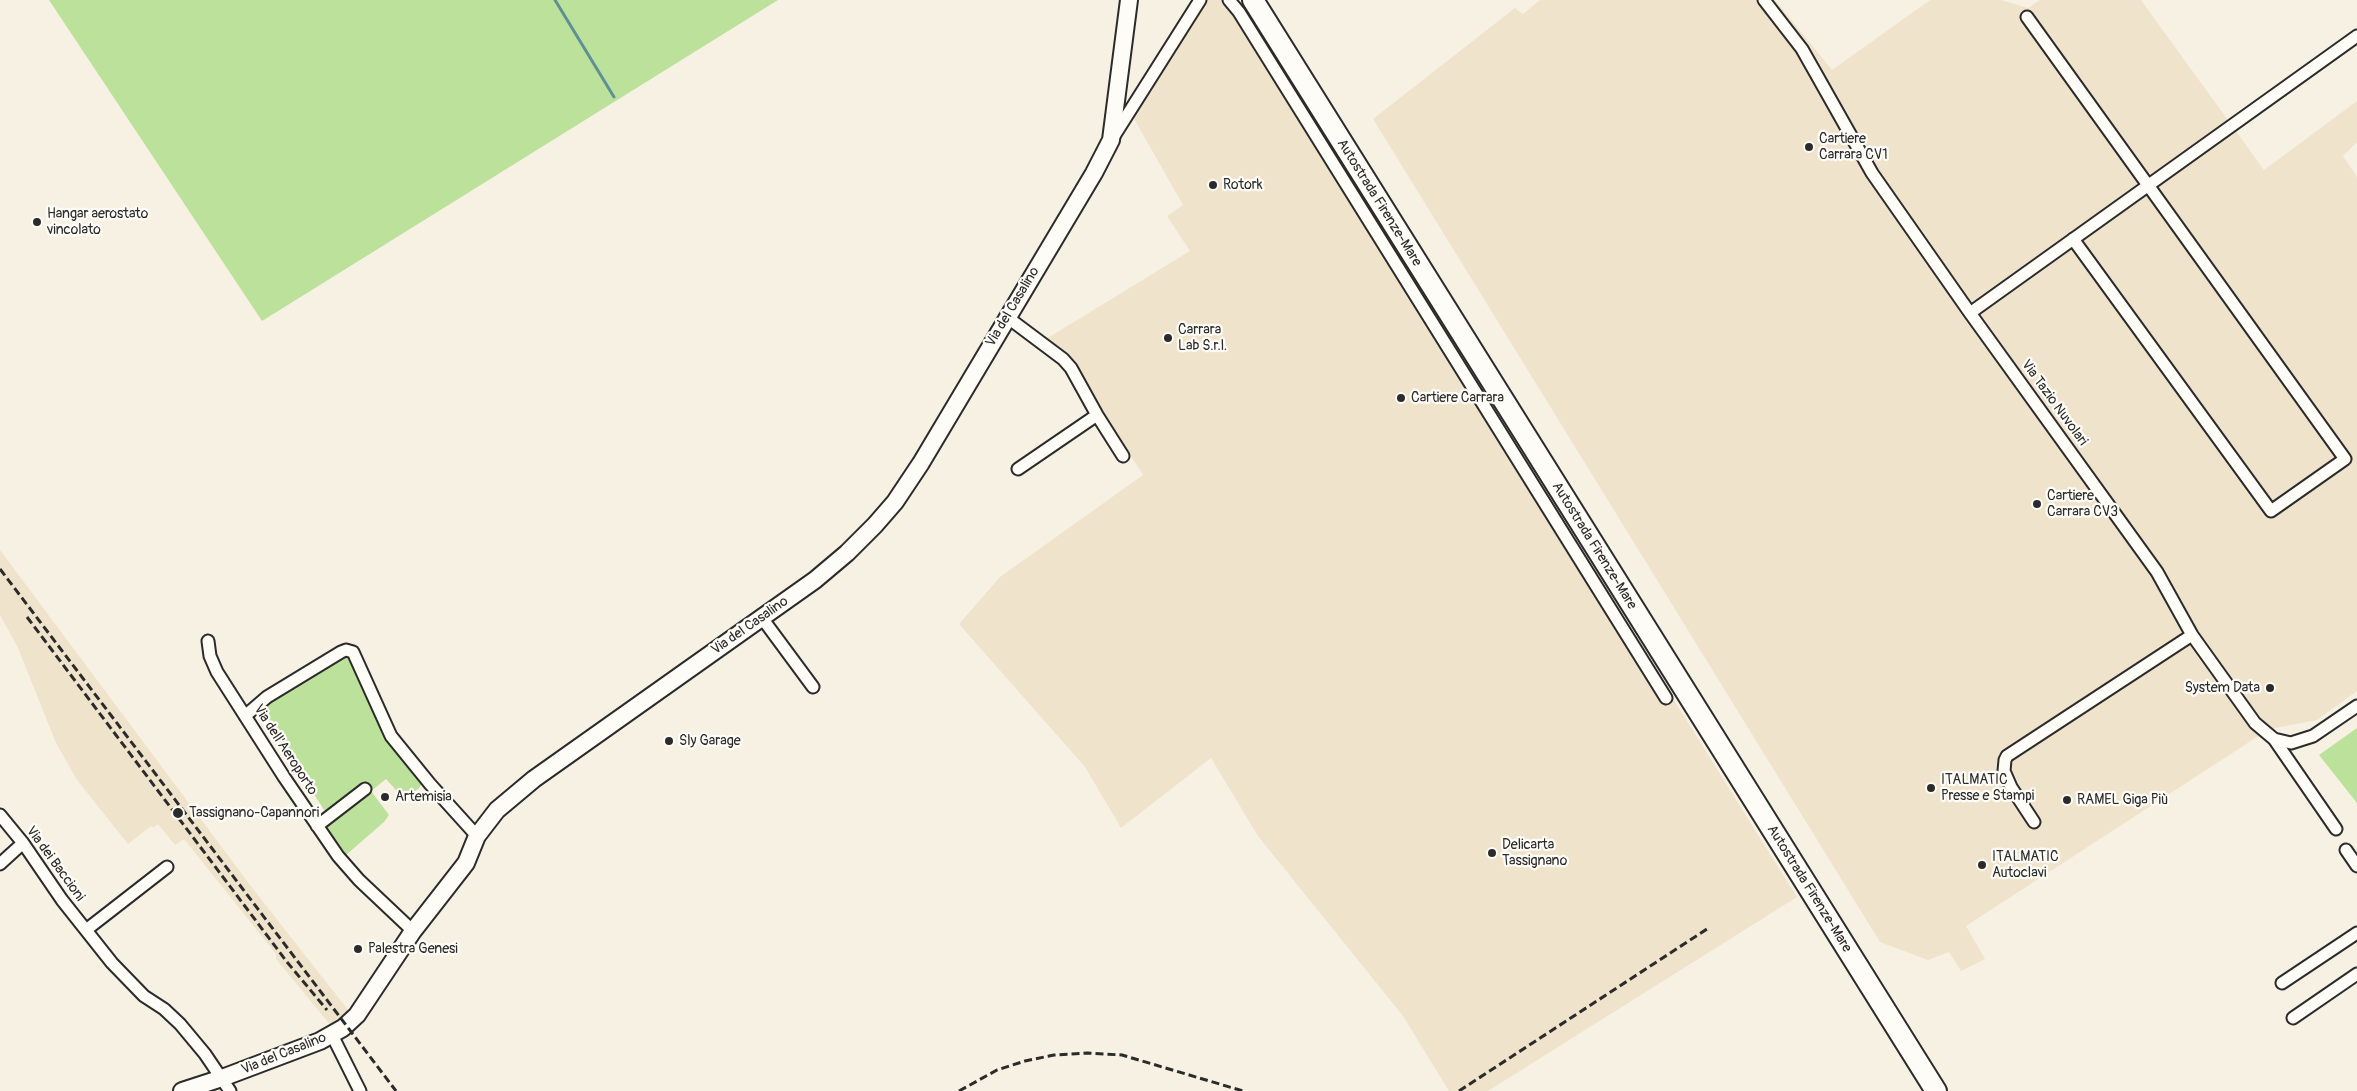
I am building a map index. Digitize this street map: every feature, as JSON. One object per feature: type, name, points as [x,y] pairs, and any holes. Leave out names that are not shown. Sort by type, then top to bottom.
[{"type":"highway","name":"Autostrada Firenze-Mare","points":[[1253,0],[1936,1091]]},
{"type":"highway","name":"Autostrada Firenze-Mare","points":[[1269,0],[1496,367],[1951,1091]]},
{"type":"street","name":"Via del Casalino","points":[[182,1091],[226,1085],[332,1035],[357,1015],[414,931],[466,863],[477,836],[497,810],[534,779],[815,580],[847,553],[895,502],[921,463],[1094,173],[1111,140],[1129,0]]},
{"type":"street","points":[[1111,140],[1200,0]]},
{"type":"street","points":[[1229,0],[1239,12],[1666,698]]},
{"type":"street","name":"Via Tazio Nuvolari","points":[[1764,0],[1802,49],[1872,173],[1970,313],[2157,572],[2192,635],[2255,724],[2274,739],[2336,830]]},
{"type":"street","points":[[2027,18],[2345,459],[2271,511],[2073,238]]},
{"type":"street","points":[[1970,313],[2357,36]]},
{"type":"street","points":[[1007,317],[1067,363],[1097,416],[1123,456]]},
{"type":"street","points":[[1018,469],[1097,416]]},
{"type":"street","points":[[762,618],[813,687]]},
{"type":"street","points":[[2034,822],[2011,787],[2004,771],[2008,756],[2192,635]]},
{"type":"street","name":"Via dell'Aeroporto","points":[[208,640],[210,656],[217,672],[338,856],[359,880],[414,931]]},
{"type":"street","points":[[245,716],[267,697],[341,652],[346,650],[353,652],[392,736],[430,784],[477,836]]},
{"type":"street","points":[[2274,739],[2283,742],[2304,741],[2357,706]]},
{"type":"street","points":[[317,826],[365,789]]},
{"type":"street","name":"Via dei Baccioni","points":[[0,815],[23,843],[62,900],[128,981],[180,1024],[205,1054],[226,1085]]},
{"type":"street","points":[[0,864],[23,843]]},
{"type":"street","points":[[2346,850],[2357,866]]},
{"type":"street","points":[[86,930],[166,867]]},
{"type":"street","points":[[2282,983],[2357,933]]},
{"type":"street","points":[[2293,1018],[2357,974]]},
{"type":"street","points":[[332,1035],[360,1091]]},
{"type":"shaded area","points":[[1207,0],[1237,0],[1797,897],[1488,1091],[1449,1091],[1403,1016],[1258,836],[1211,758],[1121,828],[1085,767],[959,624],[1000,577],[1143,475],[1068,356],[1046,339],[1190,251],[1167,216],[1183,205],[1133,117]]},
{"type":"shaded area","points":[[1540,0],[1775,0],[1832,70],[1930,0],[2001,0],[2028,8],[2040,0],[2141,0],[2264,170],[2357,101],[2357,142],[2343,156],[2357,177],[2357,691],[2317,720],[2275,728],[2257,737],[1966,926],[1985,959],[1961,971],[1949,952],[1928,960],[1880,942],[1373,119],[1515,8],[1523,14]]},
{"type":"shaded area","points":[[0,550],[250,885],[348,1010],[332,1027],[276,959],[276,954],[184,839],[175,845],[158,824],[153,828],[151,826],[128,844],[77,780],[56,743],[18,648],[0,615]]},
{"type":"green space","points":[[49,0],[778,0],[262,321]]},
{"type":"green space","points":[[349,654],[389,740],[424,778],[420,787],[405,800],[386,779],[371,791],[389,815],[384,822],[346,855],[326,827],[331,819],[257,709],[343,655]]},
{"type":"green space","points":[[2357,728],[2357,803],[2319,755]]},
{"type":"waterway","points":[[555,0],[614,97]]},
{"type":"railway","points":[[0,569],[396,1091]]},
{"type":"railway","points":[[27,617],[287,962],[327,1010]]},
{"type":"railway","points":[[1459,1091],[1707,929]]},
{"type":"railway","points":[[959,1091],[997,1070],[1025,1061],[1054,1055],[1087,1053],[1122,1055],[1243,1091]]},
{"type":"place","name":"Cartiere Carrara CV1","points":[[1809,147]]},
{"type":"place","name":"Rotork","points":[[1213,185]]},
{"type":"place","name":"Hangar aerostato vincolato","points":[[37,222]]},
{"type":"place","name":"Carrara Lab S.r.l.","points":[[1168,338]]},
{"type":"place","name":"Cartiere Carrara","points":[[1401,398]]},
{"type":"place","name":"Cartiere Carrara CV3","points":[[2037,504]]},
{"type":"place","name":"System Data","points":[[2270,688]]},
{"type":"place","name":"Sly Garage","points":[[669,741]]},
{"type":"place","name":"ITALMATIC Presse e Stampi","points":[[1931,788]]},
{"type":"place","name":"Artemisia","points":[[385,797]]},
{"type":"place","name":"RAMEL Giga Più","points":[[2067,800]]},
{"type":"place","name":"Tassignano-Capannori","points":[[178,813]]},
{"type":"place","name":"Delicarta Tassignano","points":[[1492,853]]},
{"type":"place","name":"ITALMATIC Autoclavi","points":[[1982,865]]},
{"type":"place","name":"Palestra Genesi","points":[[358,949]]}]
